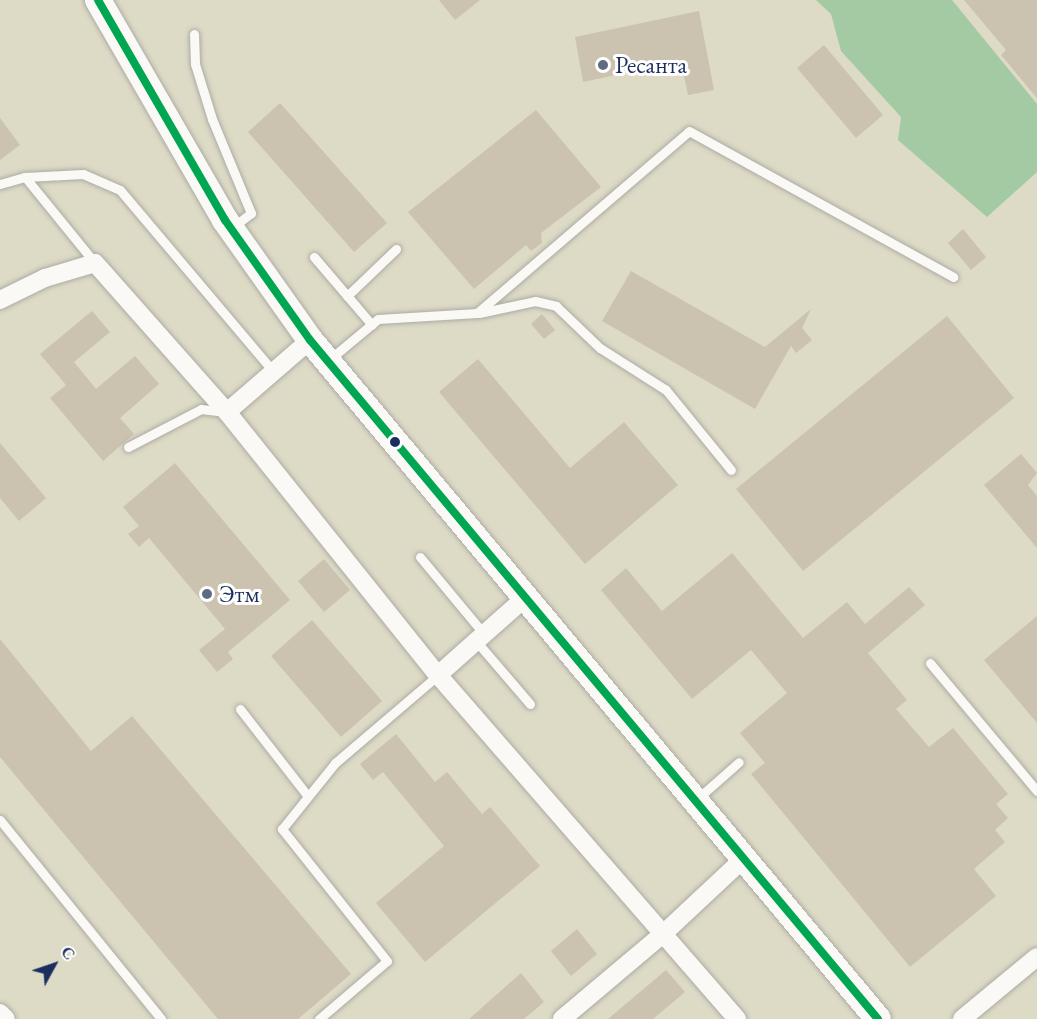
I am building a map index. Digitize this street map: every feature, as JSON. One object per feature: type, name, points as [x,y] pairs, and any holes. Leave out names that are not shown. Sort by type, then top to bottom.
[{"type":"main road","points":[[99,0],[231,229],[310,340],[526,597],[742,860],[878,1019]]},
{"type":"street","points":[[0,300],[45,278],[95,263],[227,412],[438,675],[737,1019]]},
{"type":"street","points":[[227,412],[310,340]]},
{"type":"street","points":[[438,675],[526,597]]},
{"type":"street","points":[[562,1019],[663,934],[742,860]]},
{"type":"street","points":[[962,1019],[1037,957]]},
{"type":"street","points":[[0,1012],[6,1019]]},
{"type":"lane","points":[[194,34],[195,64],[212,119],[251,213],[231,229]]},
{"type":"lane","points":[[477,313],[689,131],[953,277]]},
{"type":"lane","points":[[0,184],[25,177],[83,174],[120,190],[273,372]]},
{"type":"lane","points":[[25,177],[95,263]]},
{"type":"lane","points":[[347,296],[396,249]]},
{"type":"lane","points":[[314,257],[372,325]]},
{"type":"lane","points":[[328,361],[378,319],[477,313],[536,301],[556,306],[600,348],[666,390],[731,470]]},
{"type":"lane","points":[[128,447],[201,409],[227,412]]},
{"type":"lane","points":[[420,557],[530,704]]},
{"type":"lane","points":[[930,663],[1037,791]]},
{"type":"lane","points":[[319,1019],[387,961],[282,829],[307,795],[335,764],[438,675]]},
{"type":"lane","points":[[240,709],[307,795]]},
{"type":"lane","points":[[694,801],[739,762]]},
{"type":"lane","points":[[0,820],[161,1019]]},
{"type":"green space","points":[[816,0],[952,0],[1037,104],[1037,172],[987,217],[898,140],[901,117],[841,51],[831,14]]},
{"type":"building","points":[[439,0],[480,0],[455,20]]},
{"type":"building","points":[[964,0],[1037,0],[1037,98],[1001,55],[1006,50]]},
{"type":"building","points":[[699,11],[714,90],[688,95],[681,61],[583,82],[575,37]]},
{"type":"building","points":[[824,45],[883,115],[856,138],[797,68]]},
{"type":"building","points":[[280,103],[387,223],[354,252],[248,132]]},
{"type":"building","points":[[536,110],[601,187],[541,233],[542,243],[531,251],[526,245],[474,289],[408,212]]},
{"type":"building","points":[[0,118],[20,145],[0,160]]},
{"type":"building","points":[[963,229],[986,257],[971,270],[948,243]]},
{"type":"building","points":[[631,271],[765,347],[811,309],[802,328],[812,340],[796,353],[791,346],[755,409],[602,321]]},
{"type":"building","points":[[92,311],[110,332],[74,362],[96,389],[135,356],[159,384],[120,418],[134,434],[103,461],[50,398],[66,385],[40,354]]},
{"type":"building","points":[[542,314],[555,330],[544,339],[531,324]]},
{"type":"building","points":[[947,316],[1014,398],[803,571],[736,489]]},
{"type":"building","points":[[478,359],[570,468],[624,422],[678,485],[585,564],[439,392]]},
{"type":"building","points":[[0,443],[46,498],[19,521],[0,498]]},
{"type":"building","points":[[1021,454],[1037,473],[1028,485],[1037,496],[1037,548],[984,485]]},
{"type":"building","points":[[175,463],[290,600],[228,652],[233,659],[217,672],[199,650],[225,629],[149,538],[139,547],[128,534],[139,526],[123,507]]},
{"type":"building","points":[[732,553],[803,638],[847,602],[865,624],[909,587],[925,605],[868,653],[907,700],[896,709],[929,747],[953,728],[1008,794],[996,804],[1008,818],[995,830],[1005,842],[974,869],[996,896],[910,967],[751,774],[765,763],[740,733],[787,693],[751,650],[692,699],[601,590],[626,568],[662,611]]},
{"type":"building","points":[[324,559],[350,590],[324,612],[298,581]]},
{"type":"building","points":[[1037,616],[1037,723],[984,660]]},
{"type":"building","points":[[312,620],[382,701],[341,737],[271,656]]},
{"type":"building","points":[[0,639],[91,751],[132,716],[351,974],[298,1019],[218,1019],[0,757]]},
{"type":"building","points":[[396,734],[435,782],[447,772],[482,814],[490,807],[540,866],[425,962],[376,903],[444,846],[383,772],[373,780],[360,764]]},
{"type":"building","points":[[577,929],[597,954],[571,976],[551,951]]},
{"type":"building","points":[[666,970],[685,992],[653,1019],[608,1019]]},
{"type":"building","points":[[521,973],[544,1002],[524,1019],[469,1019]]},
{"type":"transit line","points":[[98,0],[225,220],[310,340],[878,1019]]},
{"type":"place","name":"Ресанта","points":[[603,65]]},
{"type":"place","name":"Этм","points":[[207,594]]}]
